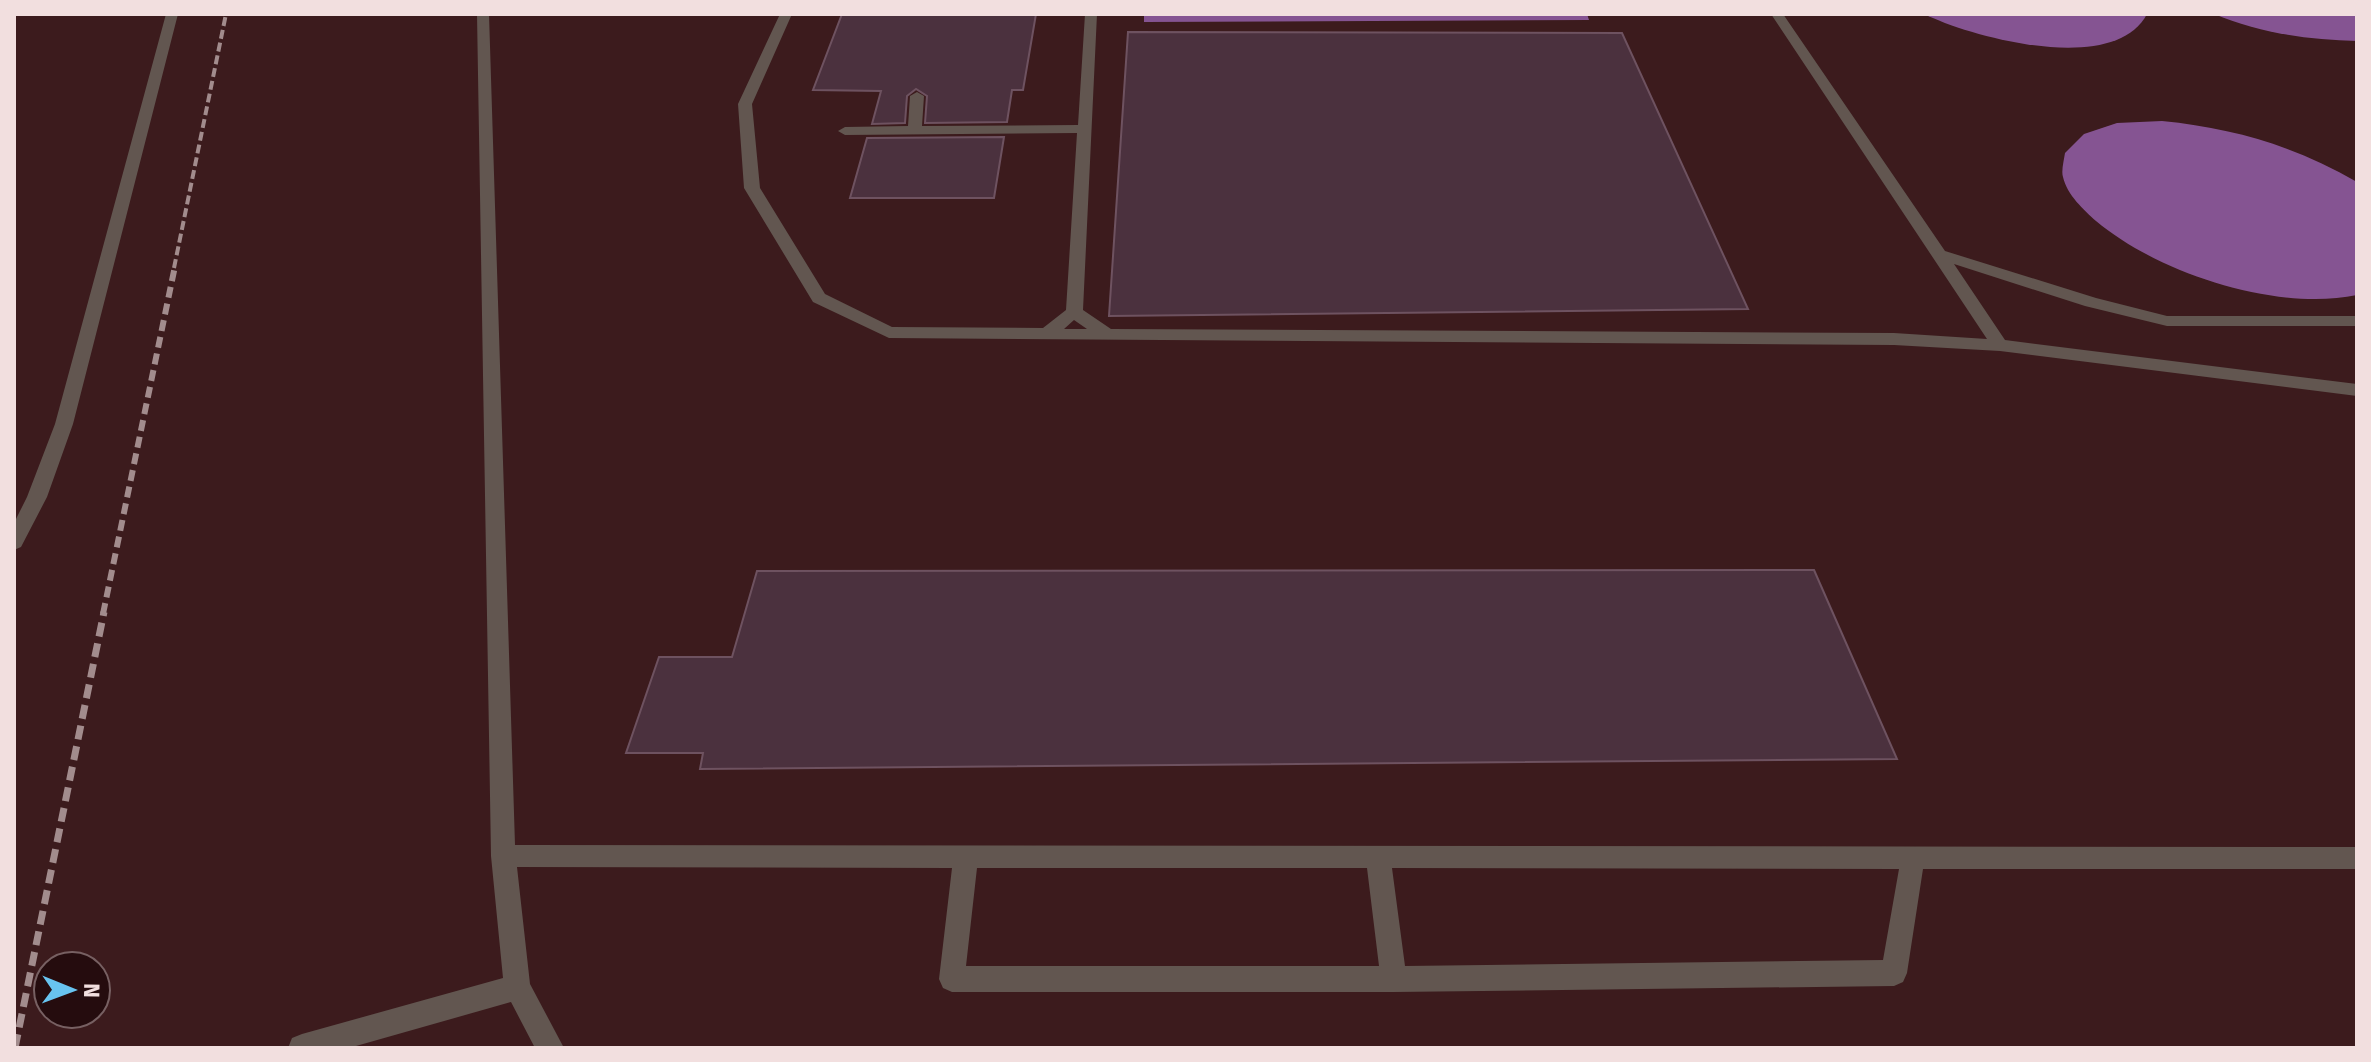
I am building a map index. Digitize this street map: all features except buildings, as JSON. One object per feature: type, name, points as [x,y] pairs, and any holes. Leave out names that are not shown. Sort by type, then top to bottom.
[{"type":"lane","points":[[14,542],[37,497],[64,424],[172,14]]},
{"type":"lane","points":[[483,14],[503,856],[517,987],[550,1048]]},
{"type":"lane","points":[[786,14],[745,104],[752,188],[819,298],[889,332],[1894,339],[2000,345],[2357,390]]},
{"type":"lane","points":[[1047,334],[1074,312],[1091,14]]},
{"type":"lane","points":[[1777,14],[2000,345]]},
{"type":"lane","points":[[915,130],[917,96]]},
{"type":"lane","points":[[845,131],[1085,129]]},
{"type":"lane","points":[[1939,254],[2091,302],[2167,321],[2357,321]]},
{"type":"lane","points":[[1074,312],[1107,335]]},
{"type":"lane","points":[[503,856],[2357,858]]},
{"type":"lane","points":[[966,856],[952,979],[1394,979],[1894,973],[1913,857]]},
{"type":"lane","points":[[1378,857],[1394,979]]},
{"type":"lane","points":[[302,1048],[517,987]]},
{"type":"shaded area","points":[[14,14],[2357,14],[2357,1048],[14,1048]]},
{"type":"shaded area","points":[[1144,14],[1587,14],[1589,20],[1144,22]]},
{"type":"shaded area","points":[[1924,14],[2147,14],[2130,33],[2106,44],[2075,48],[2008,41],[1975,33]]},
{"type":"shaded area","points":[[2214,14],[2357,14],[2357,41],[2284,34]]},
{"type":"shaded area","points":[[2162,121],[2214,128],[2263,141],[2310,158],[2357,182],[2357,295],[2325,299],[2291,298],[2219,284],[2152,257],[2096,221],[2076,202],[2065,184],[2062,172],[2065,153],[2084,134],[2117,123]]},
{"type":"railway","points":[[174,268],[226,14]]},
{"type":"railway","points":[[103,614],[175,266]]},
{"type":"railway","points":[[15,1048],[104,612]]}]
